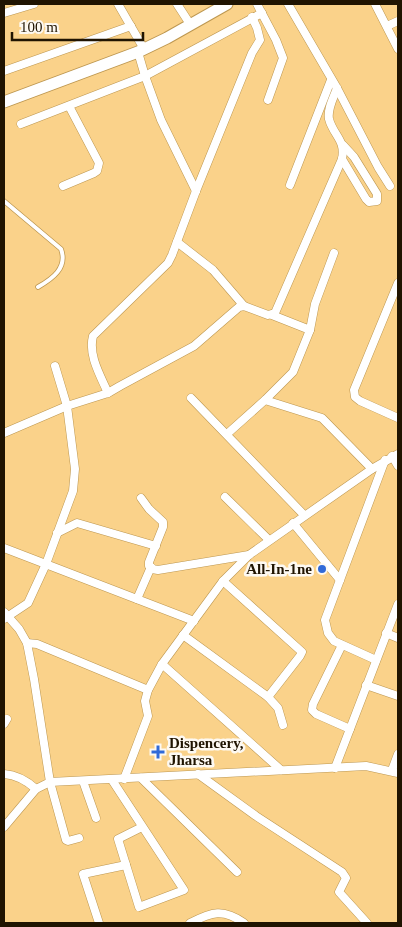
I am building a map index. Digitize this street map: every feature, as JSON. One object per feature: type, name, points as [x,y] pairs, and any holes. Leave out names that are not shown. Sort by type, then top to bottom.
[{"type":"street","points":[[4,14],[34,4]]},
{"type":"street","points":[[118,4],[131,26],[141,50],[145,76],[161,120],[196,191]]},
{"type":"street","points":[[177,4],[190,24]]},
{"type":"street","points":[[4,102],[141,50],[167,38],[227,4]]},
{"type":"street","points":[[257,4],[283,58],[268,100]]},
{"type":"street","points":[[288,4],[337,88],[378,167],[390,186]]},
{"type":"street","points":[[375,4],[388,26],[398,49]]},
{"type":"street","points":[[21,124],[145,76],[262,13]]},
{"type":"street","points":[[108,392],[95,366],[91,343],[93,336],[168,263],[252,53],[260,40],[252,17]]},
{"type":"street","points":[[388,26],[398,20]]},
{"type":"street","points":[[4,71],[131,26]]},
{"type":"street","points":[[290,185],[332,80]]},
{"type":"street","points":[[337,88],[329,111],[329,118],[342,145],[354,157],[377,194],[377,201],[373,203],[366,199],[342,159]]},
{"type":"street","points":[[63,186],[94,173],[97,171],[99,163],[69,106]]},
{"type":"street","points":[[272,314],[342,159],[342,145]]},
{"type":"street","points":[[177,242],[214,270],[244,306],[268,315],[272,314],[310,330]]},
{"type":"street","points":[[227,434],[266,400],[293,372],[310,330],[315,304],[334,254]]},
{"type":"street","points":[[398,282],[354,390],[355,397],[360,401],[398,418]]},
{"type":"street","points":[[4,434],[67,406],[108,392],[194,346],[236,309],[244,306]]},
{"type":"street","points":[[55,366],[67,406],[75,481],[46,564],[28,603],[5,616],[27,642],[50,782],[66,840],[79,838]]},
{"type":"street","points":[[191,398],[304,516]]},
{"type":"street","points":[[266,400],[322,418],[372,469]]},
{"type":"street","points":[[124,779],[148,716],[145,701],[148,690],[162,664],[223,581],[249,555],[269,540],[394,455]]},
{"type":"street","points":[[394,455],[398,466]]},
{"type":"street","points":[[376,660],[334,641],[328,633],[326,620],[340,580],[394,455]]},
{"type":"street","points":[[225,497],[269,540]]},
{"type":"street","points":[[137,599],[151,567],[149,562],[163,527],[163,522],[140,498]]},
{"type":"street","points":[[57,533],[77,523],[156,546]]},
{"type":"street","points":[[293,523],[340,580]]},
{"type":"street","points":[[4,548],[194,621]]},
{"type":"street","points":[[151,567],[158,570],[249,555]]},
{"type":"street","points":[[223,581],[302,652],[268,696]]},
{"type":"street","points":[[335,768],[398,604]]},
{"type":"street","points":[[386,633],[398,638]]},
{"type":"street","points":[[183,635],[268,696],[278,708],[283,724]]},
{"type":"street","points":[[27,642],[37,644],[148,690]]},
{"type":"street","points":[[342,645],[313,704],[312,710],[316,714],[350,728]]},
{"type":"street","points":[[162,664],[281,770]]},
{"type":"street","points":[[366,685],[398,696]]},
{"type":"street","points":[[4,827],[36,789],[50,782],[366,766],[395,772],[398,754]]},
{"type":"street","points":[[4,774],[18,776],[36,789]]},
{"type":"street","points":[[198,774],[256,816],[342,872],[346,878],[339,892],[367,923]]},
{"type":"street","points":[[141,778],[237,872]]},
{"type":"street","points":[[112,780],[184,890],[139,907],[118,839],[142,827]]},
{"type":"street","points":[[83,781],[96,818]]},
{"type":"street","points":[[99,923],[83,874],[126,866]]},
{"type":"street","points":[[190,923],[204,916],[220,912],[235,916],[244,923]]},
{"type":"lane","points":[[4,201],[61,249],[63,260],[58,272],[38,287]]},
{"type":"place","name":"All-In-1ne","points":[[322,569]]},
{"type":"place","name":"Dispencery, Jharsa","points":[[158,752]]}]
